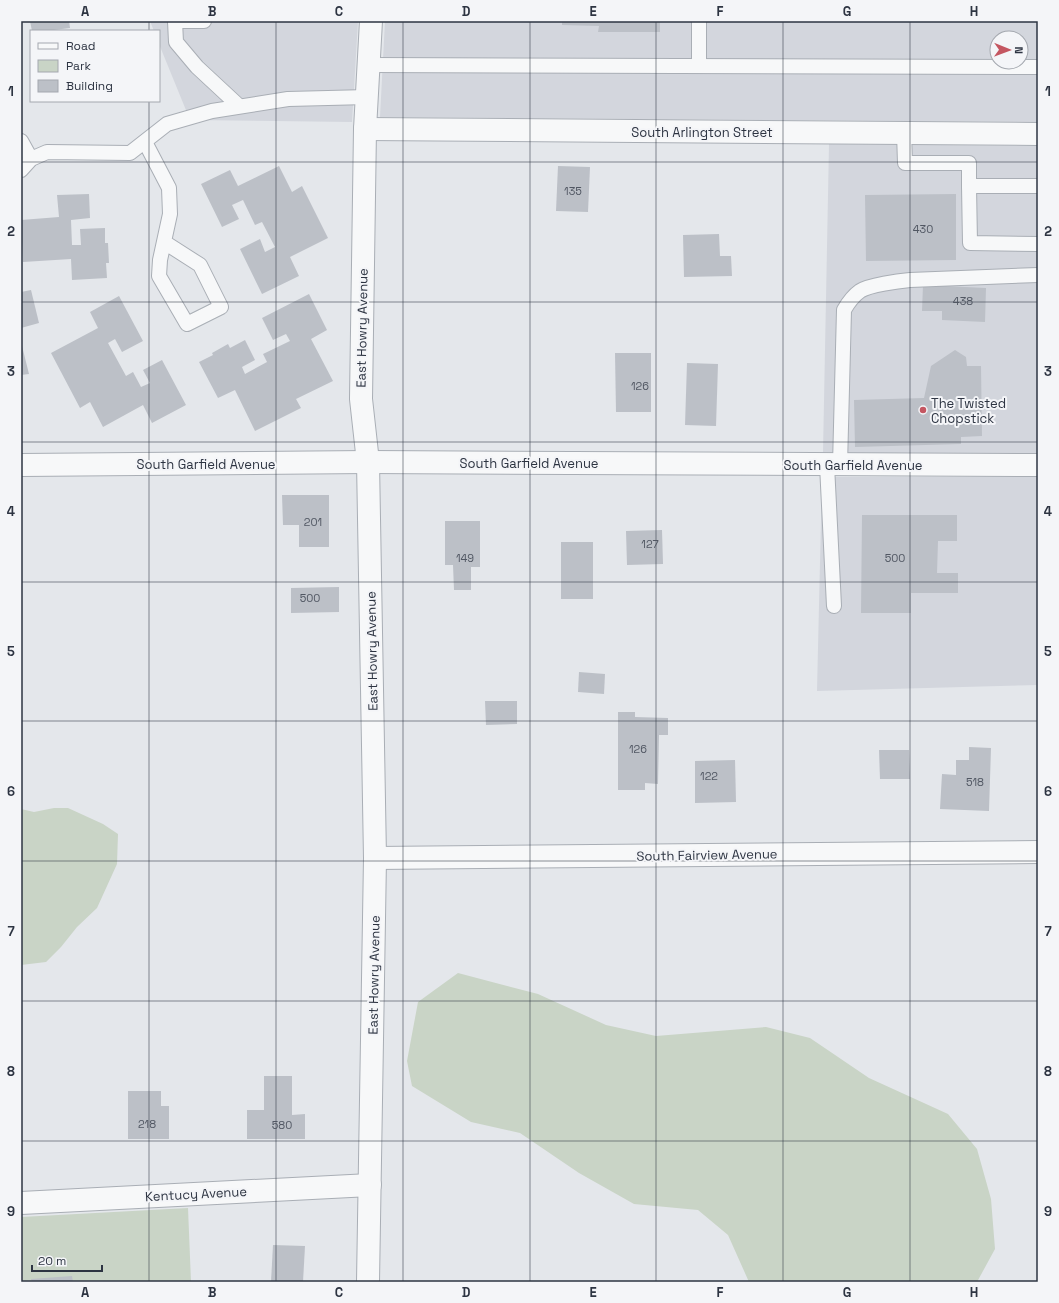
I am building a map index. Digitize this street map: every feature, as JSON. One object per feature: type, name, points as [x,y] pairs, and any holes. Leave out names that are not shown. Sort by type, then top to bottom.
[{"type":"street","name":"East Howry Avenue","points":[[368,1282],[375,858],[368,462],[361,399],[365,129],[372,21]]},
{"type":"street","name":"South Arlington Street","points":[[365,129],[1038,134]]},
{"type":"street","name":"South Garfield Avenue","points":[[21,465],[368,462],[1038,465]]},
{"type":"street","name":"South Fairview Avenue","points":[[375,858],[1038,852]]},
{"type":"street","name":"Kentucy Avenue","points":[[21,1203],[370,1185]]},
{"type":"lane","points":[[204,21],[175,21],[176,42],[197,67],[239,106]]},
{"type":"lane","points":[[699,21],[699,66]]},
{"type":"lane","points":[[370,66],[1038,67]]},
{"type":"lane","points":[[21,170],[31,159],[47,152],[130,153],[167,124],[212,111],[288,99],[368,97]]},
{"type":"lane","points":[[904,133],[905,163],[969,163],[970,243],[1038,244]]},
{"type":"lane","points":[[21,142],[31,159]]},
{"type":"lane","points":[[145,142],[169,188],[170,214],[160,260],[159,276],[186,324],[221,307],[200,265],[164,242]]},
{"type":"lane","points":[[970,186],[1038,186]]},
{"type":"lane","points":[[834,606],[833,465],[844,310],[851,299],[862,290],[893,282],[1038,275]]},
{"type":"shaded area","points":[[150,21],[358,21],[352,122],[190,120],[160,46],[160,30],[154,30]]},
{"type":"shaded area","points":[[385,21],[1038,21],[1038,122],[380,117]]},
{"type":"shaded area","points":[[829,144],[1038,146],[1038,453],[823,453]]},
{"type":"shaded area","points":[[822,477],[1038,477],[1038,685],[817,691]]},
{"type":"green space","points":[[54,808],[68,808],[103,824],[118,834],[117,864],[97,908],[77,927],[61,947],[46,962],[21,965],[21,809],[34,812]]},
{"type":"green space","points":[[458,973],[538,994],[606,1025],[656,1036],[766,1027],[810,1038],[869,1078],[948,1114],[977,1149],[991,1199],[995,1249],[977,1282],[749,1282],[728,1235],[698,1210],[634,1204],[579,1173],[520,1133],[471,1122],[412,1086],[407,1061],[418,1002]]},
{"type":"green space","points":[[188,1208],[191,1282],[21,1282],[21,1217]]},
{"type":"building","points":[[30,21],[69,21],[70,28],[32,30]]},
{"type":"building","points":[[562,21],[660,21],[660,32],[598,32],[599,26],[562,25]]},
{"type":"building","points":[[279,166],[292,192],[302,186],[328,238],[290,257],[299,276],[262,294],[240,249],[260,239],[265,252],[275,247],[262,222],[255,225],[243,200],[232,205],[239,219],[222,227],[201,184],[230,170],[238,186]]},
{"type":"building","points":[[558,166],[590,167],[588,212],[556,211]]},
{"type":"building","points":[[89,194],[90,218],[71,220],[72,245],[81,245],[80,229],[105,228],[105,243],[108,243],[109,263],[106,263],[107,278],[72,280],[71,259],[23,262],[21,220],[59,217],[57,195]]},
{"type":"building","points":[[956,194],[956,260],[866,261],[865,195]]},
{"type":"building","points":[[719,234],[720,256],[731,256],[732,276],[684,277],[683,235]]},
{"type":"building","points":[[923,285],[986,288],[985,322],[942,320],[942,311],[922,311]]},
{"type":"building","points":[[31,290],[39,323],[21,328],[21,292]]},
{"type":"building","points":[[309,294],[327,330],[311,339],[333,381],[296,399],[301,408],[255,431],[235,390],[218,398],[199,362],[213,355],[212,353],[228,344],[230,348],[245,340],[255,360],[242,367],[245,374],[267,362],[263,354],[290,341],[286,334],[273,340],[262,318]]},
{"type":"building","points":[[119,296],[143,341],[122,352],[115,339],[108,343],[126,376],[133,372],[141,387],[150,383],[143,370],[162,360],[186,405],[152,423],[143,405],[103,427],[90,402],[80,408],[51,353],[98,328],[90,312]]},
{"type":"building","points":[[21,342],[29,374],[21,375]]},
{"type":"building","points":[[955,350],[966,357],[967,366],[981,366],[982,436],[961,437],[961,444],[855,447],[854,400],[924,398],[931,366]]},
{"type":"building","points":[[615,353],[651,353],[651,412],[616,412]]},
{"type":"building","points":[[687,363],[718,364],[716,426],[685,425]]},
{"type":"building","points":[[282,495],[329,495],[329,547],[299,547],[299,525],[283,525]]},
{"type":"building","points":[[862,515],[957,515],[957,541],[938,541],[937,573],[958,573],[958,593],[911,593],[911,613],[861,613]]},
{"type":"building","points":[[445,521],[480,521],[480,567],[471,567],[471,590],[454,590],[453,565],[445,565]]},
{"type":"building","points":[[662,530],[663,564],[627,565],[626,531]]},
{"type":"building","points":[[561,542],[593,542],[593,599],[561,599]]},
{"type":"building","points":[[339,587],[339,612],[291,613],[291,588]]},
{"type":"building","points":[[579,672],[605,674],[604,694],[578,692]]},
{"type":"building","points":[[485,701],[517,701],[517,724],[486,725]]},
{"type":"building","points":[[618,712],[635,712],[635,717],[668,718],[668,735],[659,735],[658,784],[645,783],[645,790],[618,790]]},
{"type":"building","points":[[969,747],[991,748],[989,811],[940,809],[942,774],[956,775],[956,760],[969,760]]},
{"type":"building","points":[[879,750],[909,750],[910,779],[880,779]]},
{"type":"building","points":[[735,760],[736,802],[695,803],[695,761]]},
{"type":"building","points":[[264,1076],[292,1076],[292,1115],[305,1114],[305,1139],[247,1139],[247,1110],[264,1110]]},
{"type":"building","points":[[128,1091],[161,1091],[161,1106],[169,1106],[169,1139],[128,1139]]},
{"type":"building","points":[[273,1245],[305,1246],[303,1282],[271,1282]]},
{"type":"building","points":[[72,1276],[73,1282],[32,1282],[31,1279]]},
{"type":"place","name":"The Twisted Chopstick","points":[[923,410]]}]
